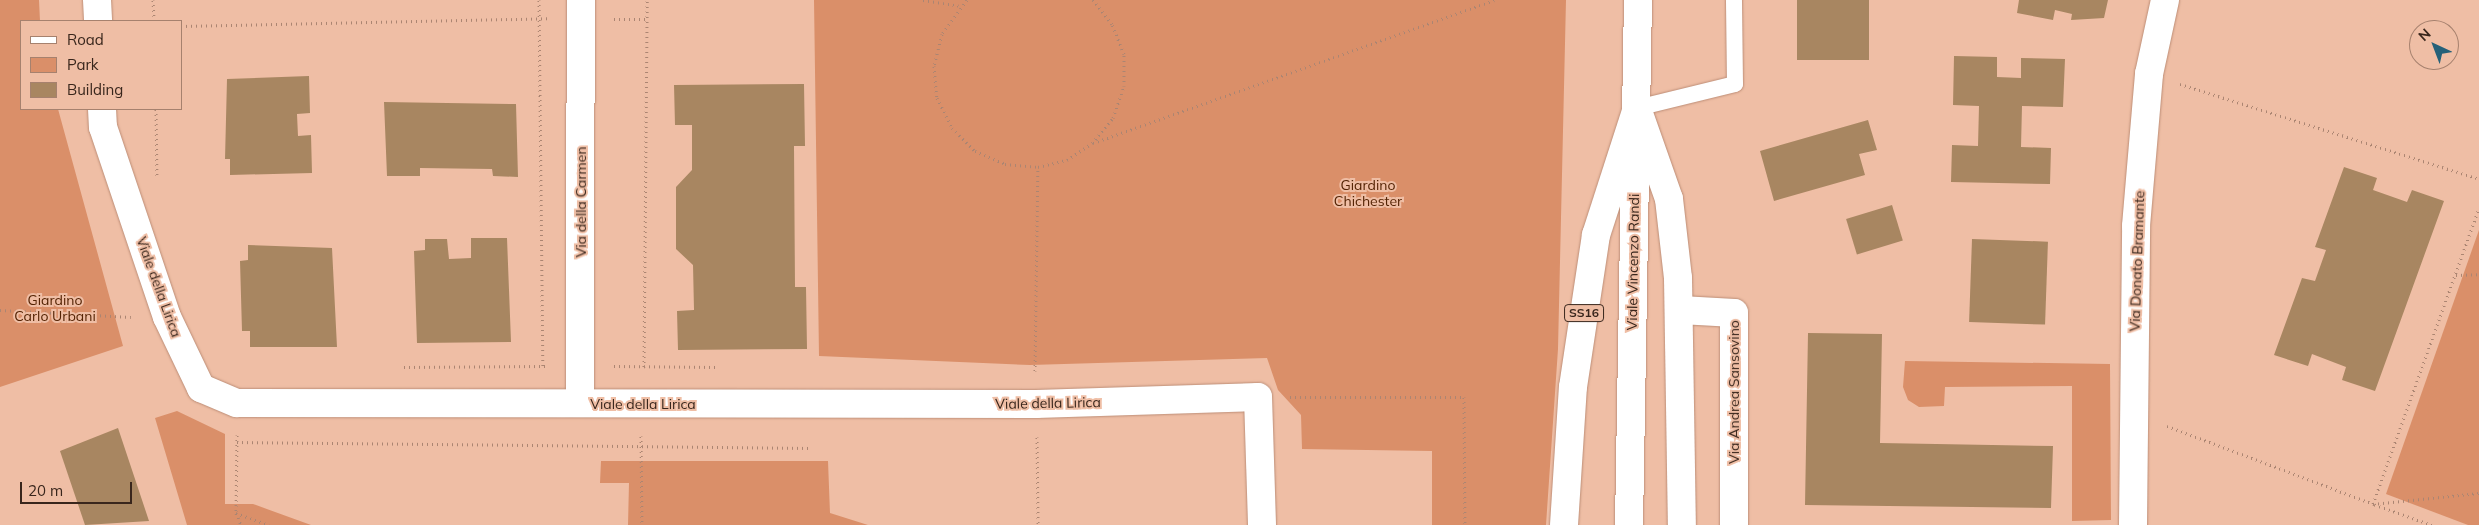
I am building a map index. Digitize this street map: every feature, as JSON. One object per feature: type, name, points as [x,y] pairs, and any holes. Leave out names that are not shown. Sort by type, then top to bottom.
[{"type":"main road","points":[[97,0],[98,20]]},
{"type":"main road","name":"Viale Vincenzo Randi","points":[[1629,525],[1638,0]]},
{"type":"main road","name":"Via Donato Bramante","points":[[2132,525],[2136,226],[2148,74],[2165,0]]},
{"type":"main road","name":"Via della Carmen","points":[[580,403],[581,9]]},
{"type":"main road","points":[[1637,108],[1669,199],[1681,310],[1682,525]]},
{"type":"main road","name":"SS16","points":[[1564,525],[1573,387],[1596,234],[1637,108]]},
{"type":"main road","name":"Viale della Lirica","points":[[102,110],[103,127],[167,317],[201,388],[238,403],[1036,404],[1258,397]]},
{"type":"main road","name":"Via Andrea Sansovino","points":[[1681,310],[1734,313],[1734,525]]},
{"type":"main road","points":[[1258,397],[1262,525]]},
{"type":"lane","points":[[1637,108],[1736,84],[1734,0]]},
{"type":"path","points":[[153,0],[154,20]]},
{"type":"path","points":[[539,0],[543,366],[540,404],[540,445]]},
{"type":"path","points":[[642,525],[641,404],[644,367],[647,0]]},
{"type":"path","points":[[923,0],[959,6]]},
{"type":"path","points":[[967,0],[959,6],[942,34],[934,66],[937,98],[952,128],[976,151],[1006,164],[1038,167],[1067,160],[1092,143],[1494,0]]},
{"type":"path","points":[[1092,143],[1113,118],[1124,86],[1124,54],[1112,24],[1093,0]]},
{"type":"path","points":[[182,26],[540,18],[581,9],[647,19]]},
{"type":"path","points":[[2148,74],[2479,179]]},
{"type":"path","points":[[156,110],[157,185]]},
{"type":"path","points":[[1038,167],[1035,370],[1038,525]]},
{"type":"path","points":[[2373,504],[2479,208]]},
{"type":"path","points":[[2456,275],[2479,274]]},
{"type":"path","points":[[0,310],[167,317]]},
{"type":"path","points":[[397,367],[722,367]]},
{"type":"path","points":[[1025,370],[1035,370]]},
{"type":"path","points":[[1258,397],[1464,397],[1465,525]]},
{"type":"path","points":[[238,403],[236,513],[241,525]]},
{"type":"path","points":[[2156,422],[2432,525]]},
{"type":"path","points":[[237,442],[540,445],[642,449],[812,448]]},
{"type":"path","points":[[2373,504],[2479,494]]},
{"type":"path","points":[[236,513],[270,525]]},
{"type":"green space","name":"Giardino Carlo Urbani","points":[[0,0],[39,0],[40,20],[20,20],[20,110],[58,110],[123,346],[0,387]]},
{"type":"green space","name":"Giardino Chichester","points":[[814,0],[1566,0],[1558,349],[1546,525],[1432,525],[1432,451],[1302,449],[1301,415],[1278,390],[1267,358],[1030,365],[819,356]]},
{"type":"green space","points":[[2479,230],[2479,525],[2468,525],[2386,494]]},
{"type":"green space","points":[[1905,361],[2110,364],[2111,520],[2072,521],[2072,386],[1945,387],[1944,406],[1919,407],[1908,400],[1903,387]]},
{"type":"green space","points":[[177,411],[225,434],[225,504],[253,504],[311,525],[187,525],[155,418]]},
{"type":"green space","points":[[601,461],[828,461],[830,513],[868,525],[628,525],[629,483],[600,483]]},
{"type":"building","points":[[1797,0],[1869,0],[1869,60],[1797,60]]},
{"type":"building","points":[[2019,0],[2108,0],[2104,18],[2071,20],[2072,14],[2055,10],[2053,20],[2017,13]]},
{"type":"building","points":[[1954,56],[1997,57],[1997,77],[2021,78],[2021,58],[2065,59],[2063,107],[2022,106],[2021,147],[2051,148],[2050,184],[1951,182],[1952,145],[1978,146],[1979,106],[1953,105]]},
{"type":"building","points":[[309,76],[310,113],[297,114],[298,136],[311,135],[312,173],[230,175],[230,159],[225,159],[227,79]]},
{"type":"building","points":[[804,84],[805,146],[794,146],[795,287],[806,287],[807,349],[678,350],[677,311],[694,310],[693,265],[676,249],[676,187],[692,170],[692,125],[675,125],[674,85]]},
{"type":"building","points":[[384,102],[516,104],[518,177],[493,176],[492,169],[420,168],[420,176],[387,176]]},
{"type":"building","points":[[1868,120],[1877,150],[1859,154],[1865,175],[1774,201],[1760,151]]},
{"type":"building","points":[[2344,167],[2377,178],[2373,190],[2407,202],[2412,190],[2444,201],[2375,391],[2342,380],[2346,367],[2312,354],[2308,366],[2274,355],[2302,278],[2315,281],[2326,250],[2315,247]]},
{"type":"building","points":[[1892,205],[1903,240],[1857,254],[1846,219]]},
{"type":"building","points":[[471,238],[507,238],[511,342],[417,343],[414,251],[425,250],[425,239],[447,239],[449,259],[471,258]]},
{"type":"building","points":[[1972,239],[2048,242],[2045,325],[1969,322]]},
{"type":"building","points":[[248,245],[332,248],[337,347],[250,347],[250,331],[242,331],[240,261],[248,260]]},
{"type":"building","points":[[1808,333],[1882,334],[1880,443],[2053,446],[2051,508],[1805,505]]},
{"type":"building","points":[[118,428],[149,521],[85,525],[60,451]]}]
